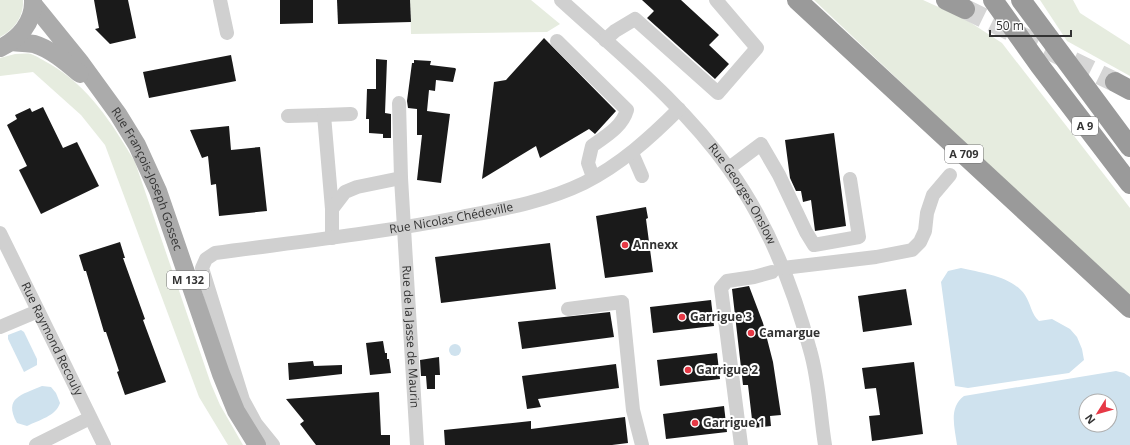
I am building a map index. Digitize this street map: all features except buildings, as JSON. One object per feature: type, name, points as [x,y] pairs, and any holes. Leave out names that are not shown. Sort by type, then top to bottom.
[{"type":"highway","name":"A 709","points":[[797,0],[1130,308]]},
{"type":"highway","points":[[946,0],[965,9]]},
{"type":"highway","name":"A 9","points":[[993,0],[1040,66],[1130,184]]},
{"type":"highway","name":"A 9","points":[[1021,0],[1130,147]]},
{"type":"main road","points":[[6,45],[23,32],[30,20],[33,3]]},
{"type":"main road","name":"Rue François-Joseph Gossec","points":[[33,3],[81,63],[127,127],[149,170],[221,374],[236,411],[257,445]]},
{"type":"main road","name":"Rue François-Joseph Gossec","points":[[6,45],[34,44],[55,54],[102,93]]},
{"type":"street","points":[[220,0],[227,33]]},
{"type":"street","name":"Rue Georges Onslow","points":[[561,0],[679,109],[729,168],[744,192],[777,270],[798,306],[811,352],[825,445]]},
{"type":"street","points":[[604,40],[615,31],[635,19],[718,93],[757,48],[716,0]]},
{"type":"street","points":[[557,41],[627,110],[624,119],[608,135],[592,146],[588,163],[594,177]]},
{"type":"street","name":"Rue de la Jasse de Maurin","points":[[399,104],[401,178],[417,445]]},
{"type":"street","name":"Rue Nicolas Chédeville","points":[[273,445],[256,424],[243,400],[202,268],[206,259],[215,253],[404,228],[521,206],[577,186],[594,177],[632,153],[679,109]]},
{"type":"street","points":[[324,114],[332,208],[332,238]]},
{"type":"street","points":[[288,116],[351,114]]},
{"type":"street","points":[[729,168],[761,144],[779,175],[806,232],[814,245],[859,236],[850,179]]},
{"type":"street","points":[[632,153],[642,176]]},
{"type":"street","points":[[741,445],[721,288],[727,281],[754,277],[777,270],[876,257],[912,250],[920,242],[925,231],[927,213],[933,195],[950,175]]},
{"type":"street","points":[[332,208],[346,192],[357,187],[401,178]]},
{"type":"street","name":"Rue Raymond Recouly","points":[[0,234],[104,445]]},
{"type":"street","points":[[568,309],[622,302],[633,410],[642,445]]},
{"type":"street","points":[[0,327],[38,310]]},
{"type":"street","points":[[36,445],[90,418]]},
{"type":"shaded area","points":[[0,0],[23,0],[23,6],[17,22],[10,31],[0,37]]},
{"type":"shaded area","points":[[410,0],[531,0],[560,24],[547,32],[411,34]]},
{"type":"shaded area","points":[[814,0],[923,0],[965,19],[1002,43],[1130,208],[1130,295],[962,140]]},
{"type":"shaded area","points":[[1040,0],[1073,0],[1080,13],[1130,45],[1130,76],[1067,41]]},
{"type":"shaded area","points":[[15,54],[31,54],[64,73],[88,95],[98,107],[118,133],[135,162],[211,384],[220,405],[243,445],[228,445],[199,397],[105,145],[81,115],[33,72],[0,76],[0,58]]},
{"type":"water","points":[[961,268],[996,276],[1012,283],[1025,295],[1034,315],[1039,321],[1052,319],[1070,329],[1077,337],[1082,349],[1084,360],[1069,373],[968,388],[955,386],[941,282],[948,271]]},
{"type":"water","points":[[21,330],[24,332],[37,359],[37,365],[24,372],[8,339],[8,335]]},
{"type":"water","points":[[457,344],[460,345],[460,355],[453,356],[450,355],[449,348],[450,345]]},
{"type":"water","points":[[1116,371],[1124,373],[1130,377],[1130,445],[957,445],[954,412],[959,401],[964,396]]},
{"type":"water","points":[[42,386],[51,387],[56,393],[60,403],[58,407],[51,414],[27,426],[17,423],[13,414],[13,402],[22,395]]},
{"type":"tunnel","points":[[965,9],[1115,82]]},
{"type":"place","name":"Annexx","points":[[625,245]]},
{"type":"place","name":"Garrigue 3","points":[[682,317]]},
{"type":"place","name":"Camargue","points":[[751,333]]},
{"type":"place","name":"Garrigue 2","points":[[688,370]]},
{"type":"place","name":"Garrigue 1","points":[[695,423]]}]
